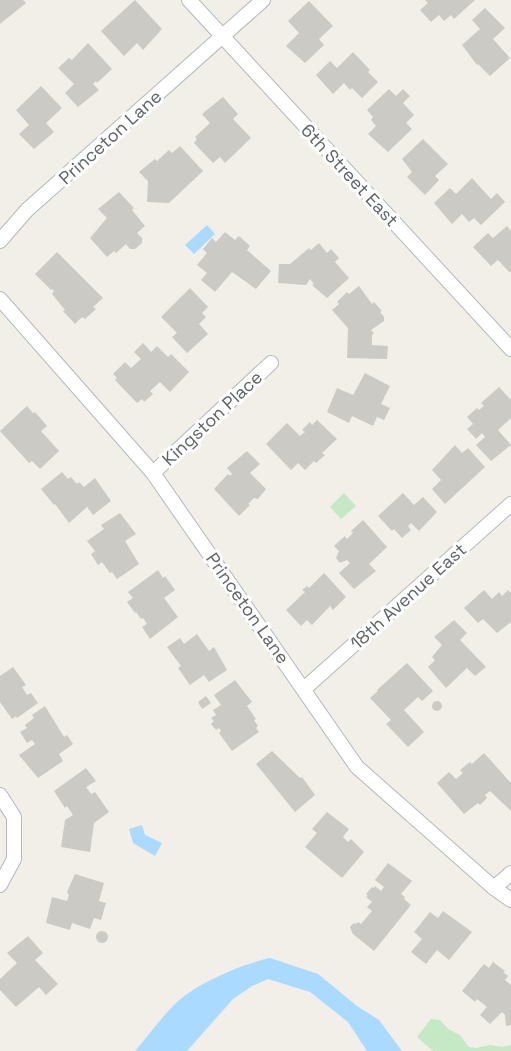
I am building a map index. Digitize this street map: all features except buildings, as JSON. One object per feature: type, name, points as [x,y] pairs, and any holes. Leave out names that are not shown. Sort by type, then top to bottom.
[{"type":"street","name":"6th Street East","points":[[189,0],[511,349]]},
{"type":"street","points":[[223,37],[263,0]]},
{"type":"street","name":"Princeton Lane","points":[[0,240],[27,210],[223,37]]},
{"type":"street","name":"Princeton Lane","points":[[0,299],[153,473],[357,767],[494,888],[511,900]]},
{"type":"street","name":"Kingston Place","points":[[153,473],[271,363]]},
{"type":"street","name":"18th Avenue East","points":[[304,689],[511,504]]},
{"type":"street","points":[[0,795],[14,817],[14,859],[0,885]]},
{"type":"street","points":[[494,888],[511,873]]},
{"type":"green space","points":[[344,493],[356,506],[341,519],[330,507]]},
{"type":"green space","points":[[431,1019],[440,1020],[448,1029],[460,1035],[469,1047],[511,1045],[511,1051],[433,1051],[417,1037]]},
{"type":"water","points":[[207,225],[215,234],[194,254],[185,245]]},
{"type":"water","points":[[142,825],[145,835],[162,843],[155,856],[133,843],[129,829]]},
{"type":"water","points":[[270,958],[318,974],[357,1006],[379,1020],[402,1051],[367,1051],[348,1022],[310,992],[268,979],[252,986],[233,999],[187,1051],[135,1051],[169,1010],[183,997],[206,982],[246,965]]}]
